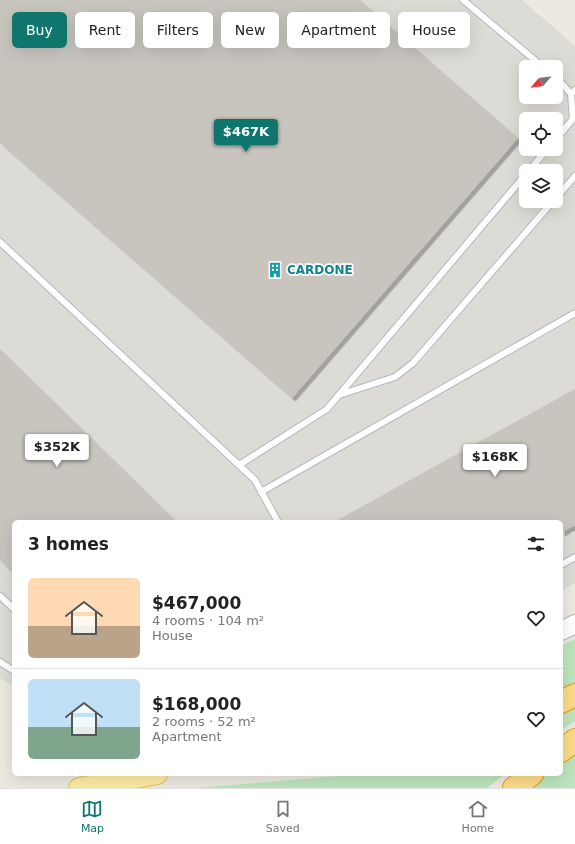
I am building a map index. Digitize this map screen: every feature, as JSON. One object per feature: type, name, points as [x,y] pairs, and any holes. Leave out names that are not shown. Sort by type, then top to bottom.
[{"type":"highway","points":[[563,701],[575,695]]},
{"type":"highway","points":[[563,749],[575,740]]},
{"type":"highway","points":[[514,788],[529,776]]},
{"type":"main road","points":[[563,630],[575,624]]},
{"type":"main road","points":[[80,788],[146,776]]},
{"type":"lane","points":[[463,0],[535,60]]},
{"type":"lane","points":[[563,83],[573,92],[573,119],[563,131]]},
{"type":"lane","points":[[534,164],[541,156]]},
{"type":"lane","points":[[563,190],[575,176]]},
{"type":"lane","points":[[239,465],[327,409],[519,182]]},
{"type":"lane","points":[[339,394],[395,377],[414,363],[547,208]]},
{"type":"lane","points":[[0,242],[255,480],[277,520]]},
{"type":"lane","points":[[261,492],[575,313]]},
{"type":"lane","points":[[563,564],[575,557]]},
{"type":"lane","points":[[0,596],[12,608]]},
{"type":"lane","points":[[0,662],[12,670]]},
{"type":"shaded area","points":[[0,0],[522,0],[575,46],[575,583],[563,590],[563,520],[12,520],[12,686],[0,678]]},
{"type":"green space","points":[[575,639],[575,683],[563,688],[563,645]]},
{"type":"green space","points":[[575,708],[575,721],[563,730],[563,713]]},
{"type":"green space","points":[[575,749],[575,788],[525,788],[540,776],[563,776],[563,758]]},
{"type":"green space","points":[[340,776],[502,776],[487,788],[195,788]]},
{"type":"building","name":"CARDONE","points":[[0,0],[360,0],[374,12],[287,12],[287,48],[390,48],[390,26],[398,33],[398,48],[415,48],[518,138],[292,398],[0,143]]},
{"type":"building","points":[[0,349],[175,520],[12,520],[12,572],[0,560]]},
{"type":"building","points":[[575,389],[575,525],[563,532],[563,520],[338,520]]},
{"type":"place","name":"CARDONE","points":[[275,270]]}]
